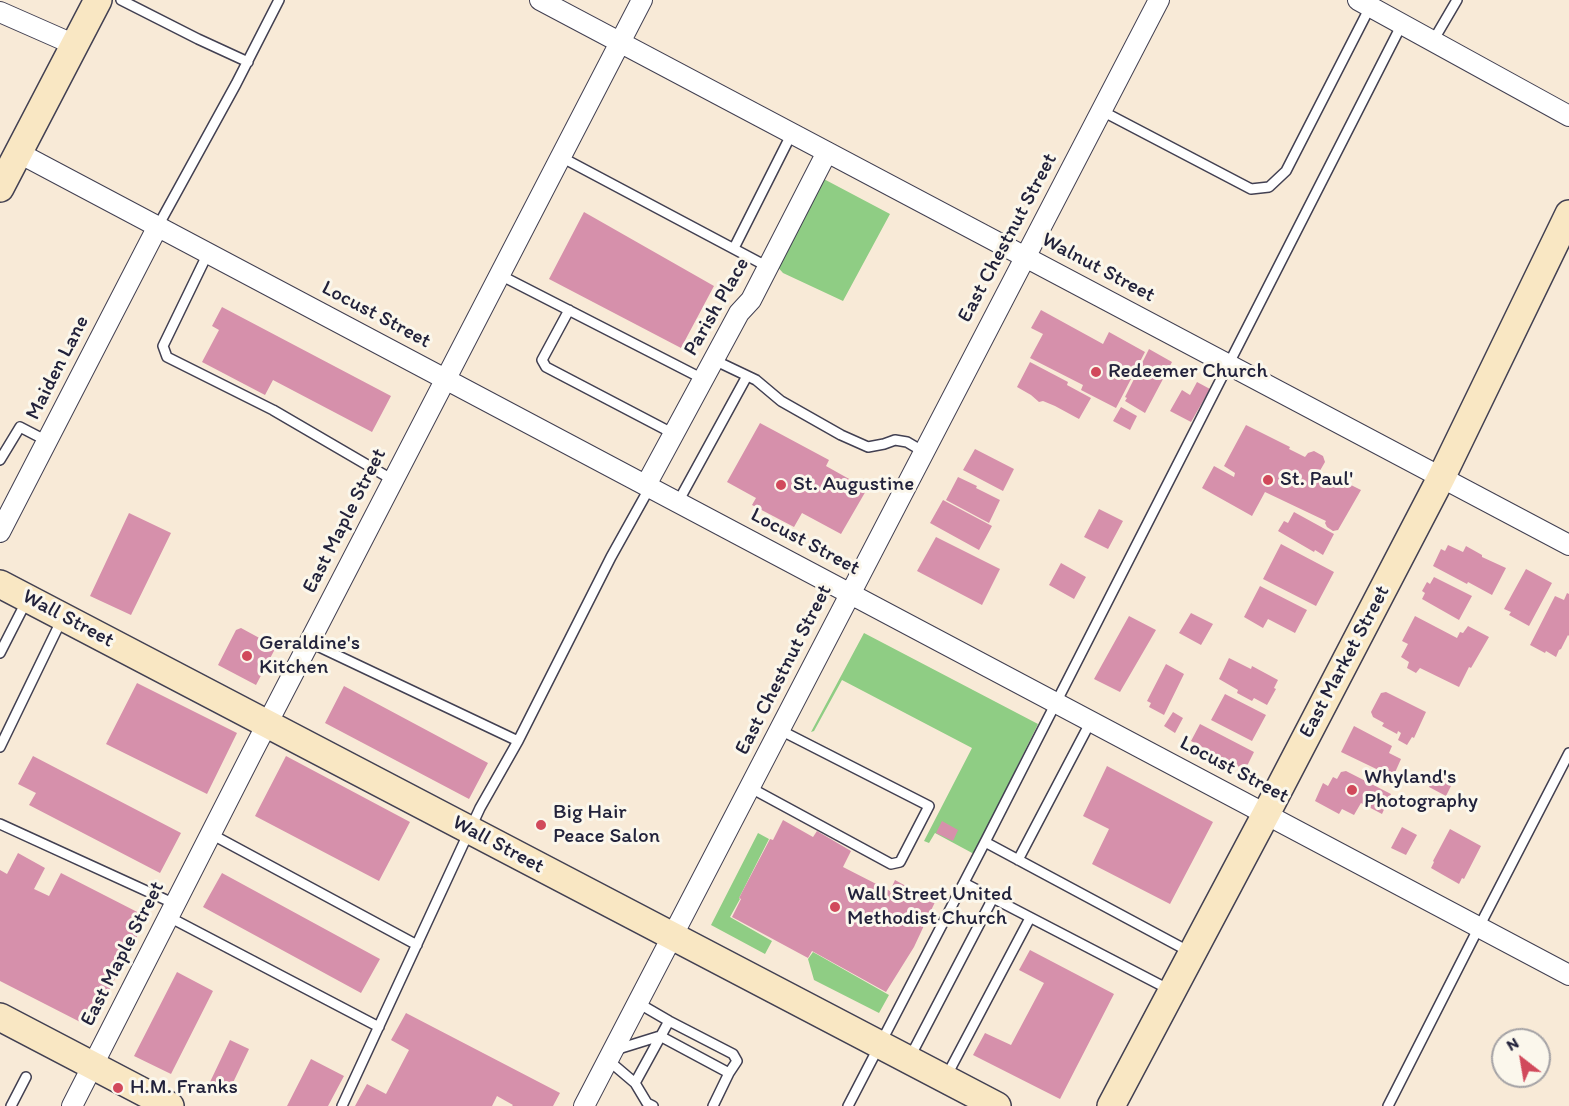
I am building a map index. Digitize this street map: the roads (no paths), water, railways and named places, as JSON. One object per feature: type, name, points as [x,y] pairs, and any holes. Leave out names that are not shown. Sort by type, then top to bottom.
[{"type":"street","points":[[0,188],[98,0]]},
{"type":"street","name":"Walnut Street","points":[[540,0],[1569,545]]},
{"type":"street","name":"East Maple Street","points":[[72,1106],[309,642],[642,0]]},
{"type":"street","name":"East Chestnut Street","points":[[584,1106],[1159,0]]},
{"type":"street","points":[[1364,3],[1569,116]]},
{"type":"street","points":[[0,12],[75,45]]},
{"type":"street","name":"Parish Place","points":[[648,486],[739,313],[751,300],[827,152]]},
{"type":"street","name":"Locust Street","points":[[19,153],[1569,975]]},
{"type":"street","name":"East Market Street","points":[[1111,1106],[1441,478],[1569,214]]},
{"type":"street","name":"Maiden Lane","points":[[0,532],[5,511],[47,441],[158,226]]},
{"type":"street","name":"Wall Street","points":[[0,584],[997,1106]]},
{"type":"street","points":[[0,1017],[170,1106]]},
{"type":"lane","points":[[121,0],[248,62]]},
{"type":"lane","points":[[158,226],[248,62],[279,0]]},
{"type":"lane","points":[[1433,41],[1457,0]]},
{"type":"lane","points":[[1102,111],[1251,189],[1269,187],[1286,171],[1364,3]]},
{"type":"lane","points":[[848,1106],[1402,24]]},
{"type":"lane","points":[[734,248],[792,134]]},
{"type":"lane","points":[[561,157],[768,267]]},
{"type":"lane","points":[[208,253],[163,346],[167,357],[273,410],[394,480]]},
{"type":"lane","points":[[500,275],[703,379]]},
{"type":"lane","points":[[569,310],[542,360],[546,367],[674,434]]},
{"type":"lane","points":[[714,360],[756,380],[781,401],[841,435],[868,447],[895,440],[907,442],[924,452]]},
{"type":"lane","points":[[678,502],[747,376]]},
{"type":"lane","points":[[0,460],[20,427],[47,441]]},
{"type":"lane","points":[[342,1106],[480,808],[518,741],[648,486]]},
{"type":"lane","points":[[0,653],[28,598]]},
{"type":"lane","points":[[0,747],[63,617]]},
{"type":"lane","points":[[309,642],[518,741]]},
{"type":"lane","points":[[1018,860],[1091,721]]},
{"type":"lane","points":[[749,787],[891,864],[900,862],[929,806],[780,730]]},
{"type":"lane","points":[[1388,1106],[1569,753]]},
{"type":"lane","points":[[0,825],[172,910],[379,1027]]},
{"type":"lane","points":[[211,834],[417,945]]},
{"type":"lane","points":[[985,842],[1192,953]]},
{"type":"lane","points":[[964,883],[1172,991]]},
{"type":"lane","points":[[909,1060],[993,898]]},
{"type":"lane","points":[[945,1079],[1030,918]]},
{"type":"lane","points":[[638,1003],[733,1054],[737,1061],[729,1072],[713,1106]]},
{"type":"lane","points":[[635,1083],[669,1021]]},
{"type":"lane","points":[[653,1106],[647,1103],[635,1083],[610,1055],[660,1036],[729,1072]]},
{"type":"lane","points":[[11,1106],[26,1077]]},
{"type":"place","name":"Redeemer Church","points":[[1096,372]]},
{"type":"place","name":"St. Paul'","points":[[1268,480]]},
{"type":"place","name":"St. Augustine","points":[[781,485]]},
{"type":"place","name":"Geraldine's Kitchen","points":[[247,656]]},
{"type":"place","name":"Whyland's Photography","points":[[1352,790]]},
{"type":"place","name":"Big Hair Peace Salon","points":[[541,825]]},
{"type":"place","name":"Wall Street United Methodist Church","points":[[835,907]]},
{"type":"place","name":"H.M. Franks","points":[[118,1088]]}]
